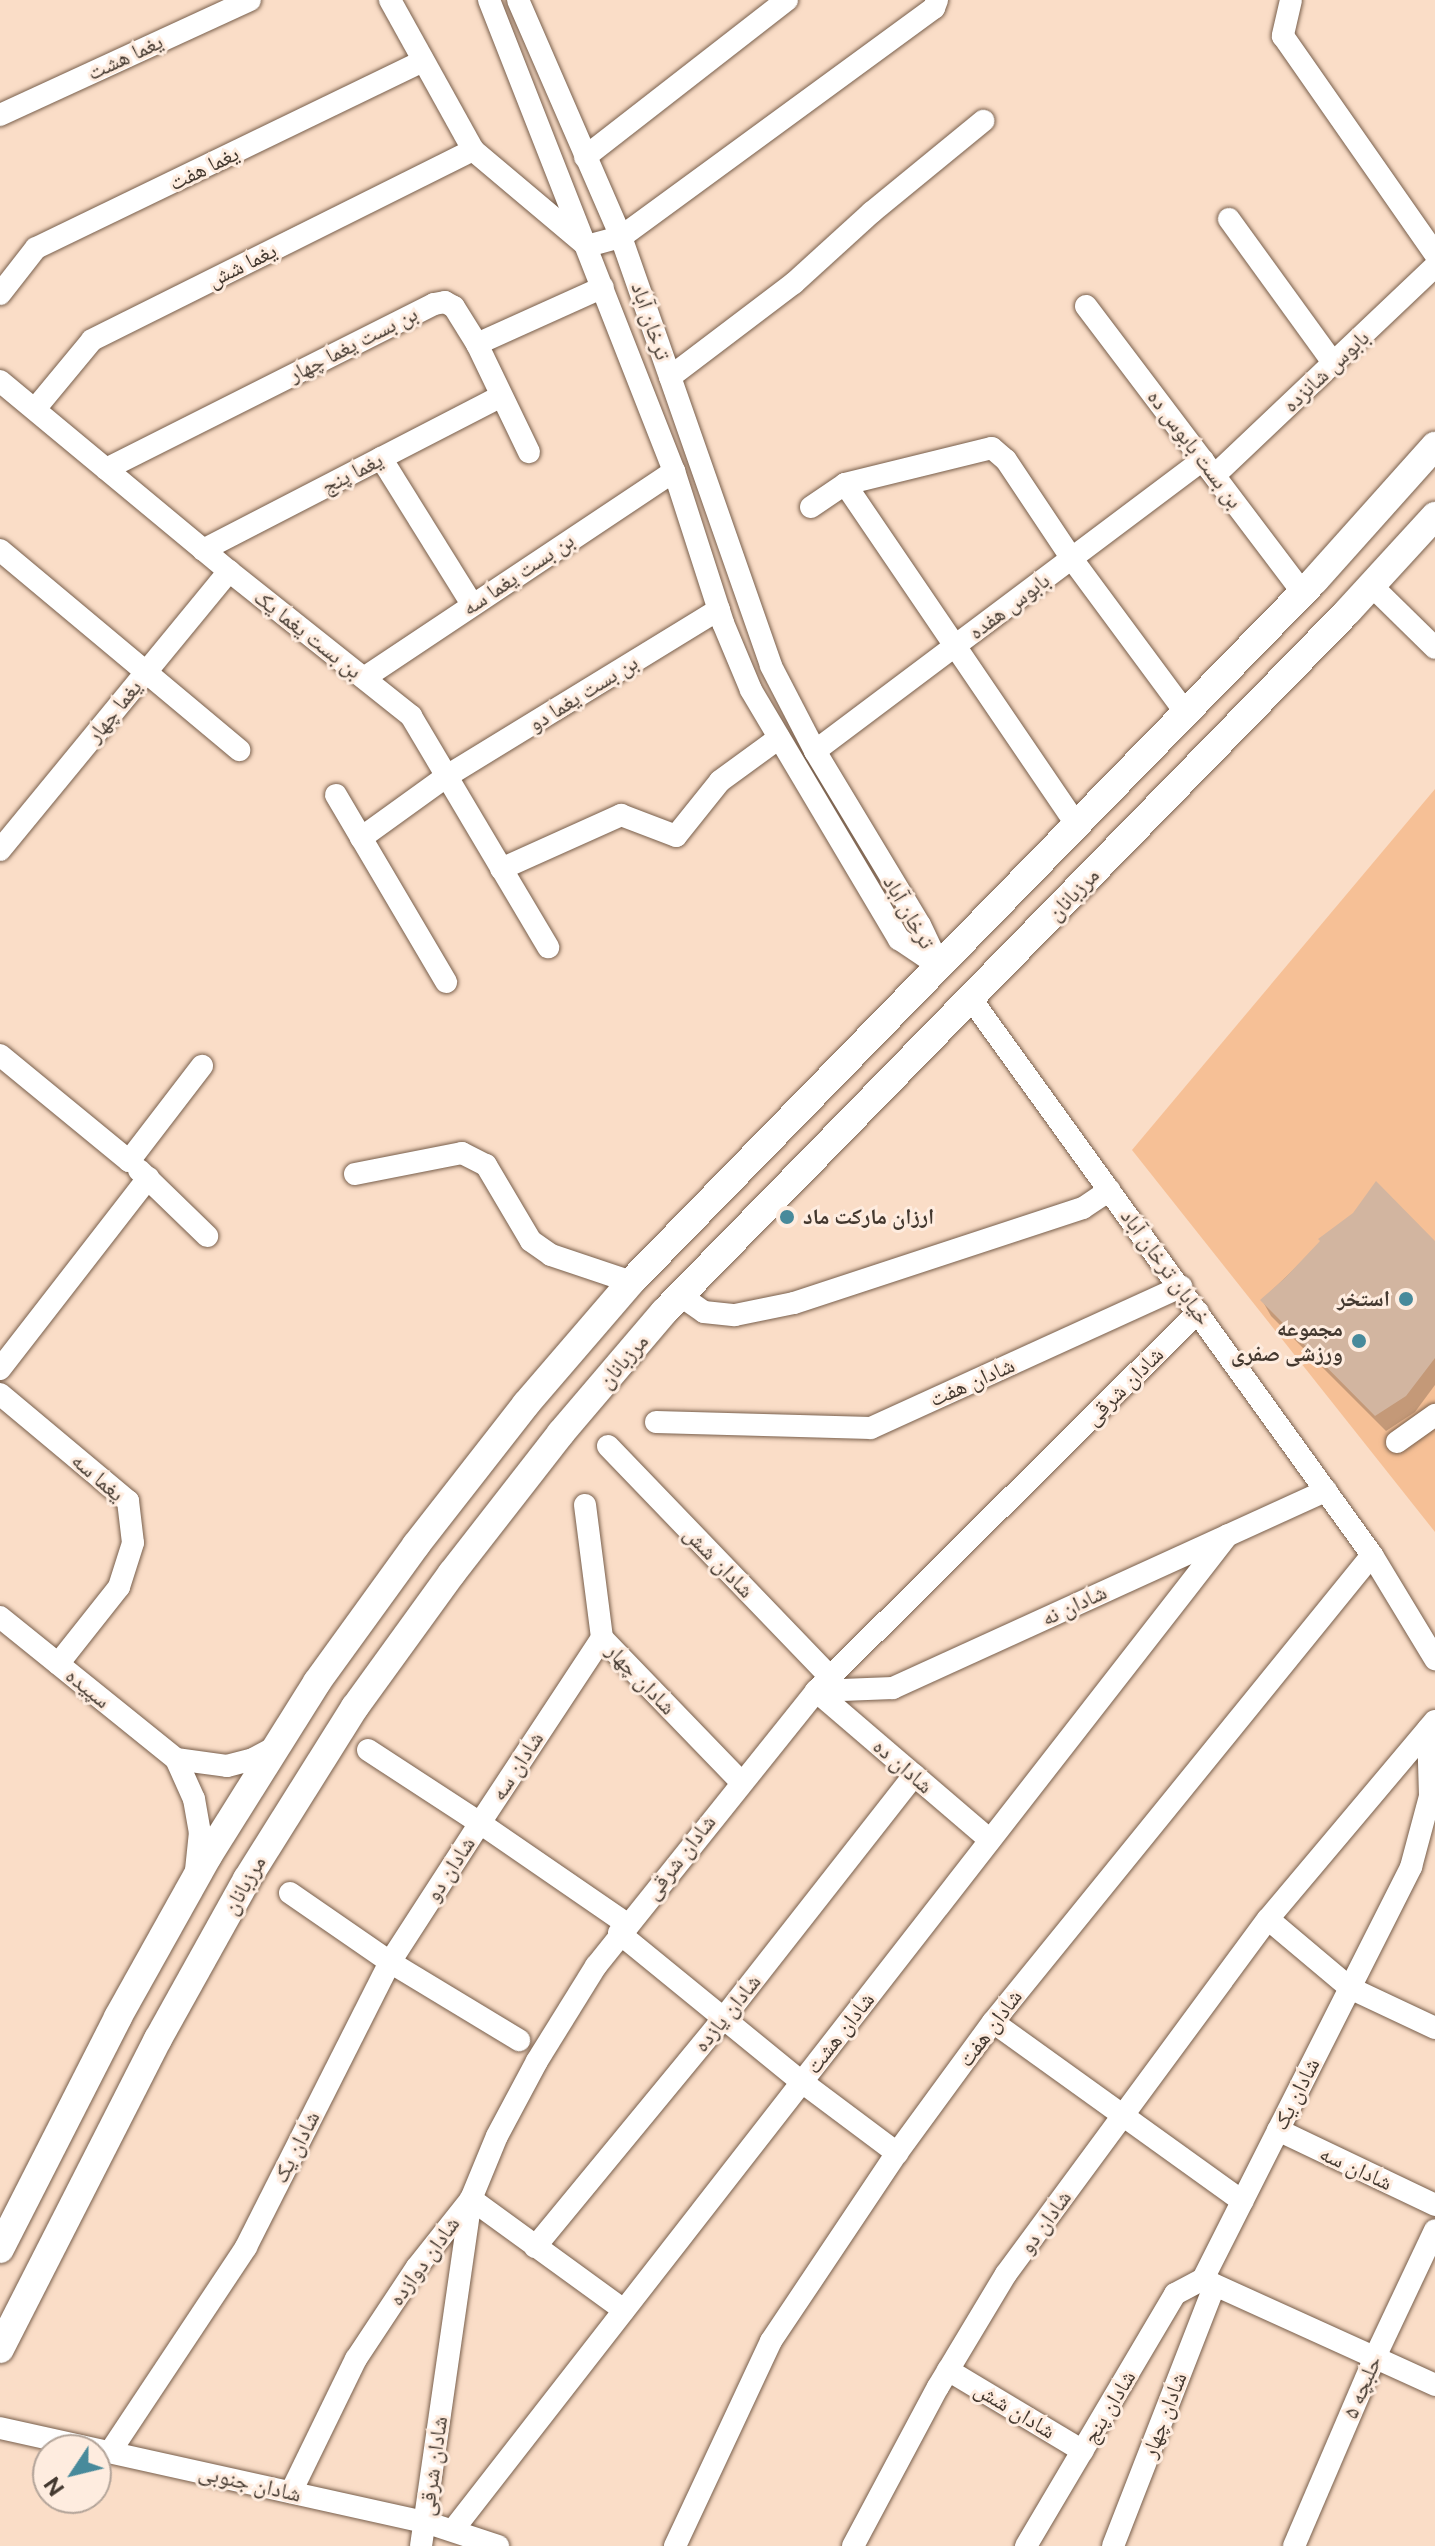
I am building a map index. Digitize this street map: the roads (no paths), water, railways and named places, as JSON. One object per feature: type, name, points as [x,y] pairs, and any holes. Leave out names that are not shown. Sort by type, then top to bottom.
[{"type":"main road","name":"مرزبانان","points":[[0,2249],[118,2017],[195,1879],[276,1747],[317,1682],[416,1545],[526,1404],[631,1282],[1303,593],[1435,446]]},
{"type":"main road","name":"مرزبانان","points":[[0,2349],[173,2012],[247,1879],[355,1707],[452,1573],[561,1433],[681,1296],[1372,586],[1435,516]]},
{"type":"main road","points":[[939,966],[971,999]]},
{"type":"street","name":"یغما هشت","points":[[0,115],[250,0]]},
{"type":"street","points":[[390,0],[473,150],[587,246],[621,237],[934,8],[937,0]]},
{"type":"street","name":"ترخان آباد","points":[[489,0],[674,471],[719,609],[751,690],[899,939],[939,966]]},
{"type":"street","points":[[585,157],[787,0]]},
{"type":"street","points":[[1291,0],[1283,36],[1435,254]]},
{"type":"street","name":"ترخان آباد","points":[[524,4],[585,157],[621,237],[771,666],[815,751],[920,925],[939,966]]},
{"type":"street","name":"یغما هفت","points":[[0,294],[36,248],[423,61]]},
{"type":"street","points":[[670,377],[794,283],[872,212],[983,121]]},
{"type":"street","name":"یغما شش","points":[[35,409],[92,340],[473,150]]},
{"type":"street","points":[[1229,219],[1334,364]]},
{"type":"street","name":"بابوس شانزده","points":[[1209,467],[1334,364],[1435,266]]},
{"type":"street","points":[[477,344],[603,287]]},
{"type":"street","name":"بن بست یغما چهار","points":[[106,469],[434,304],[445,302],[454,307],[477,344],[529,452]]},
{"type":"street","name":"بن بست بابوس ده","points":[[1086,306],[1303,593]]},
{"type":"street","name":"بن بست یغما یک","points":[[0,381],[203,550],[411,716],[548,947]]},
{"type":"street","name":"یغما پنج","points":[[203,550],[501,396]]},
{"type":"street","points":[[811,507],[845,484],[992,448],[1006,460],[1072,559],[1186,713]]},
{"type":"street","points":[[381,458],[472,604]]},
{"type":"street","name":"بابوس هفده","points":[[815,751],[1072,559],[1209,467]]},
{"type":"street","name":"بن بست یغما سه","points":[[364,678],[674,471]]},
{"type":"street","points":[[845,484],[1077,825]]},
{"type":"street","points":[[0,550],[239,750]]},
{"type":"street","name":"یغما چهار","points":[[0,850],[229,571]]},
{"type":"street","points":[[1372,586],[1435,648]]},
{"type":"street","name":"بن بست یغما دو","points":[[361,838],[447,776],[719,609]]},
{"type":"street","points":[[501,869],[621,815],[676,836],[720,781],[779,738]]},
{"type":"street","points":[[336,795],[446,982]]},
{"type":"street","name":"خیابان ترخان آباد","points":[[971,999],[1372,1555],[1435,1659]]},
{"type":"street","points":[[0,1055],[129,1161],[207,1236]]},
{"type":"street","points":[[129,1161],[202,1066]]},
{"type":"street","points":[[355,1174],[462,1153],[486,1165],[531,1241],[551,1255],[631,1282]]},
{"type":"street","points":[[0,1369],[148,1178]]},
{"type":"street","points":[[681,1296],[704,1312],[735,1315],[794,1303],[1083,1208],[1110,1190]]},
{"type":"street","name":"شادان هفت","points":[[656,1422],[871,1428],[1181,1287]]},
{"type":"street","name":"شادان شرقی","points":[[421,2546],[471,2199],[497,2136],[537,2061],[623,1928],[740,1781],[823,1684],[1198,1312]]},
{"type":"street","name":"یغما سه","points":[[0,1394],[128,1501],[133,1543],[119,1587],[58,1664]]},
{"type":"street","points":[[1397,1442],[1435,1415]]},
{"type":"street","name":"شادان شش","points":[[608,1446],[823,1684]]},
{"type":"street","name":"شادان نه","points":[[823,1684],[893,1688],[1326,1491]]},
{"type":"street","name":"شادان چهار","points":[[585,1505],[602,1638],[740,1781]]},
{"type":"street","name":"شادان هشت","points":[[453,2530],[1228,1535]]},
{"type":"street","name":"شادان هفت","points":[[675,2546],[771,2341],[897,2153],[993,2022],[1372,1555]]},
{"type":"street","name":"سپیده","points":[[0,1617],[176,1759],[194,1799],[200,1832],[195,1879]]},
{"type":"street","name":"شادان سه","points":[[368,1750],[480,1823],[602,1638]]},
{"type":"street","name":"شادان ده","points":[[823,1684],[914,1775],[990,1840]]},
{"type":"street","name":"شادان دو","points":[[853,2546],[948,2370],[1006,2274],[1268,1919],[1432,1725]]},
{"type":"street","name":"شادان یک","points":[[1209,2282],[1242,2201],[1411,1867],[1430,1796],[1432,1725]]},
{"type":"street","points":[[176,1759],[227,1766],[253,1759],[276,1747]]},
{"type":"street","name":"شادان یازده","points":[[535,2247],[723,2019],[914,1775]]},
{"type":"street","name":"شادان دو","points":[[390,1962],[480,1823],[623,1928],[723,2019],[897,2153]]},
{"type":"street","points":[[290,1893],[390,1962],[519,2040]]},
{"type":"street","points":[[1268,1919],[1350,1988],[1435,2028]]},
{"type":"street","name":"شادان یک","points":[[112,2449],[246,2247],[390,1962]]},
{"type":"street","points":[[993,2022],[1242,2201]]},
{"type":"street","name":"شادان سه","points":[[1278,2130],[1435,2205]]},
{"type":"street","name":"شادان دوازده","points":[[291,2492],[356,2359],[417,2267],[471,2199],[624,2310]]},
{"type":"street","name":"حلبچه ۵","points":[[1303,2543],[1375,2357],[1435,2230]]},
{"type":"street","points":[[1209,2282],[1435,2385]]},
{"type":"street","name":"شادان چهار","points":[[1113,2546],[1209,2282]]},
{"type":"street","name":"شادان پنج","points":[[1026,2546],[1175,2294],[1209,2282]]},
{"type":"street","name":"شادان شش","points":[[948,2370],[1083,2451]]},
{"type":"street","name":"شادان جنوبی","points":[[0,2428],[32,2435]]},
{"type":"street","name":"شادان جنوبی","points":[[112,2452],[425,2522],[498,2546]]},
{"type":"place","name":"ارزان مارکت ماد","points":[[787,1217]]},
{"type":"place","name":"استخر","points":[[1406,1299]]},
{"type":"place","name":"مجموعه ورزشی صفری","points":[[1359,1341]]}]
